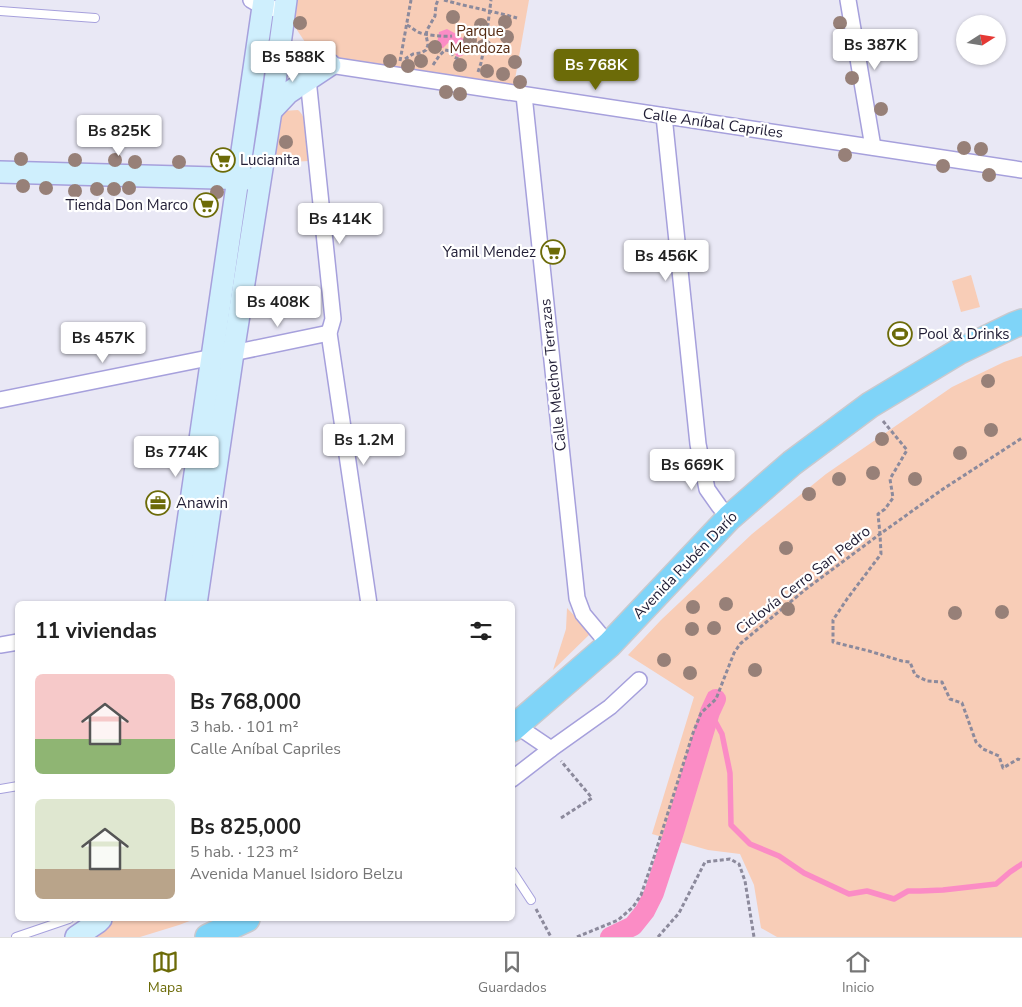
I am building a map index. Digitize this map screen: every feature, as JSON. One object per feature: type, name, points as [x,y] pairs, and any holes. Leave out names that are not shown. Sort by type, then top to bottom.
[{"type":"highway","name":"Avenida Rubén Darío","points":[[515,727],[609,645],[729,518],[792,463],[870,405],[958,352],[1022,322]]},
{"type":"highway","points":[[208,937],[243,921]]},
{"type":"main road","points":[[190,601],[212,358],[258,46],[259,2]]},
{"type":"main road","points":[[191,601],[233,353],[271,111],[285,5]]},
{"type":"main road","points":[[271,111],[288,93],[330,65]]},
{"type":"main road","points":[[0,172],[260,179]]},
{"type":"main road","points":[[76,937],[99,921]]},
{"type":"street","points":[[845,1],[873,147]]},
{"type":"street","points":[[259,2],[285,5]]},
{"type":"street","name":"Calle Aníbal Capriles","points":[[258,46],[330,65],[1022,170]]},
{"type":"street","points":[[308,79],[333,319],[329,333],[369,601]]},
{"type":"street","name":"Calle Melchor Terrazas","points":[[524,95],[577,598],[583,614],[609,645]]},
{"type":"street","points":[[664,116],[698,444],[707,489],[718,506],[729,518]]},
{"type":"street","points":[[0,400],[329,333]]},
{"type":"street","points":[[0,645],[15,642]]},
{"type":"street","points":[[515,777],[610,707],[639,680]]},
{"type":"street","points":[[515,727],[551,749]]},
{"type":"lane","points":[[0,11],[95,18]]},
{"type":"lane","points":[[0,789],[15,786]]},
{"type":"lane","points":[[515,876],[531,900]]},
{"type":"lane","points":[[16,937],[63,921]]},
{"type":"path","points":[[411,0],[400,62],[413,54],[426,50],[428,45],[426,34],[435,16],[438,0]]},
{"type":"path","points":[[444,0],[517,18]]},
{"type":"path","points":[[483,53],[490,48],[490,44],[486,40],[491,0]]},
{"type":"path","points":[[406,25],[420,34],[452,36]]},
{"type":"path","points":[[483,53],[478,50],[478,46],[480,41],[486,40]]},
{"type":"path","points":[[432,67],[442,52],[446,50],[462,61],[460,72]]},
{"type":"path","points":[[477,74],[482,63],[483,53]]},
{"type":"path","points":[[870,405],[907,450],[890,480],[893,498],[885,509],[878,514],[881,554],[846,599],[834,620],[833,642],[910,662],[916,674],[927,681],[942,682],[950,699],[962,703],[976,742],[983,749],[999,756],[1003,768],[1018,759],[1022,761]]},
{"type":"path","name":"Ciclovía Cerro San Pedro","points":[[577,937],[618,920],[634,907],[641,895],[701,712],[716,698],[734,653],[740,644],[806,589],[880,534],[943,489],[1022,438]]},
{"type":"path","points":[[551,749],[592,798],[561,818]]},
{"type":"path","points":[[658,937],[680,913],[705,862],[730,859],[739,864],[745,881],[754,937]]},
{"type":"path","points":[[531,900],[551,937]]},
{"type":"green space","name":"Parque Mendoza","points":[[297,0],[529,0],[514,85],[326,57],[316,53],[297,30],[294,15]]},
{"type":"green space","points":[[298,110],[302,114],[306,126],[309,161],[272,163],[278,120],[283,111]]},
{"type":"green space","points":[[971,275],[980,307],[961,312],[952,281]]},
{"type":"green space","points":[[1022,356],[1022,937],[777,937],[761,928],[754,885],[740,854],[708,850],[652,834],[694,697],[628,655],[661,620],[752,534],[826,474],[952,387],[1004,362]]},
{"type":"green space","points":[[567,608],[591,633],[553,670],[566,629]]},
{"type":"green space","points":[[111,921],[190,921],[140,937],[91,937],[105,929]]},
{"type":"shaded area","points":[[447,29],[466,43],[466,51],[462,56],[457,57],[451,43],[448,43],[443,48],[437,44],[439,32]]},
{"type":"waterway","points":[[610,937],[633,926],[645,911],[654,893],[710,712],[716,699]]},
{"type":"waterway","points":[[710,712],[722,734],[730,773],[731,825],[750,844],[779,856],[804,873],[849,894],[867,891],[894,899],[908,891],[943,890],[996,884],[1022,864]]},
{"type":"place","name":"Lucianita","points":[[223,160]]},
{"type":"place","name":"Tienda Don Marco","points":[[206,205]]},
{"type":"place","name":"Yamil Mendez","points":[[553,252]]},
{"type":"place","name":"Pool & Drinks","points":[[900,334]]},
{"type":"place","name":"Anawin","points":[[158,503]]}]
